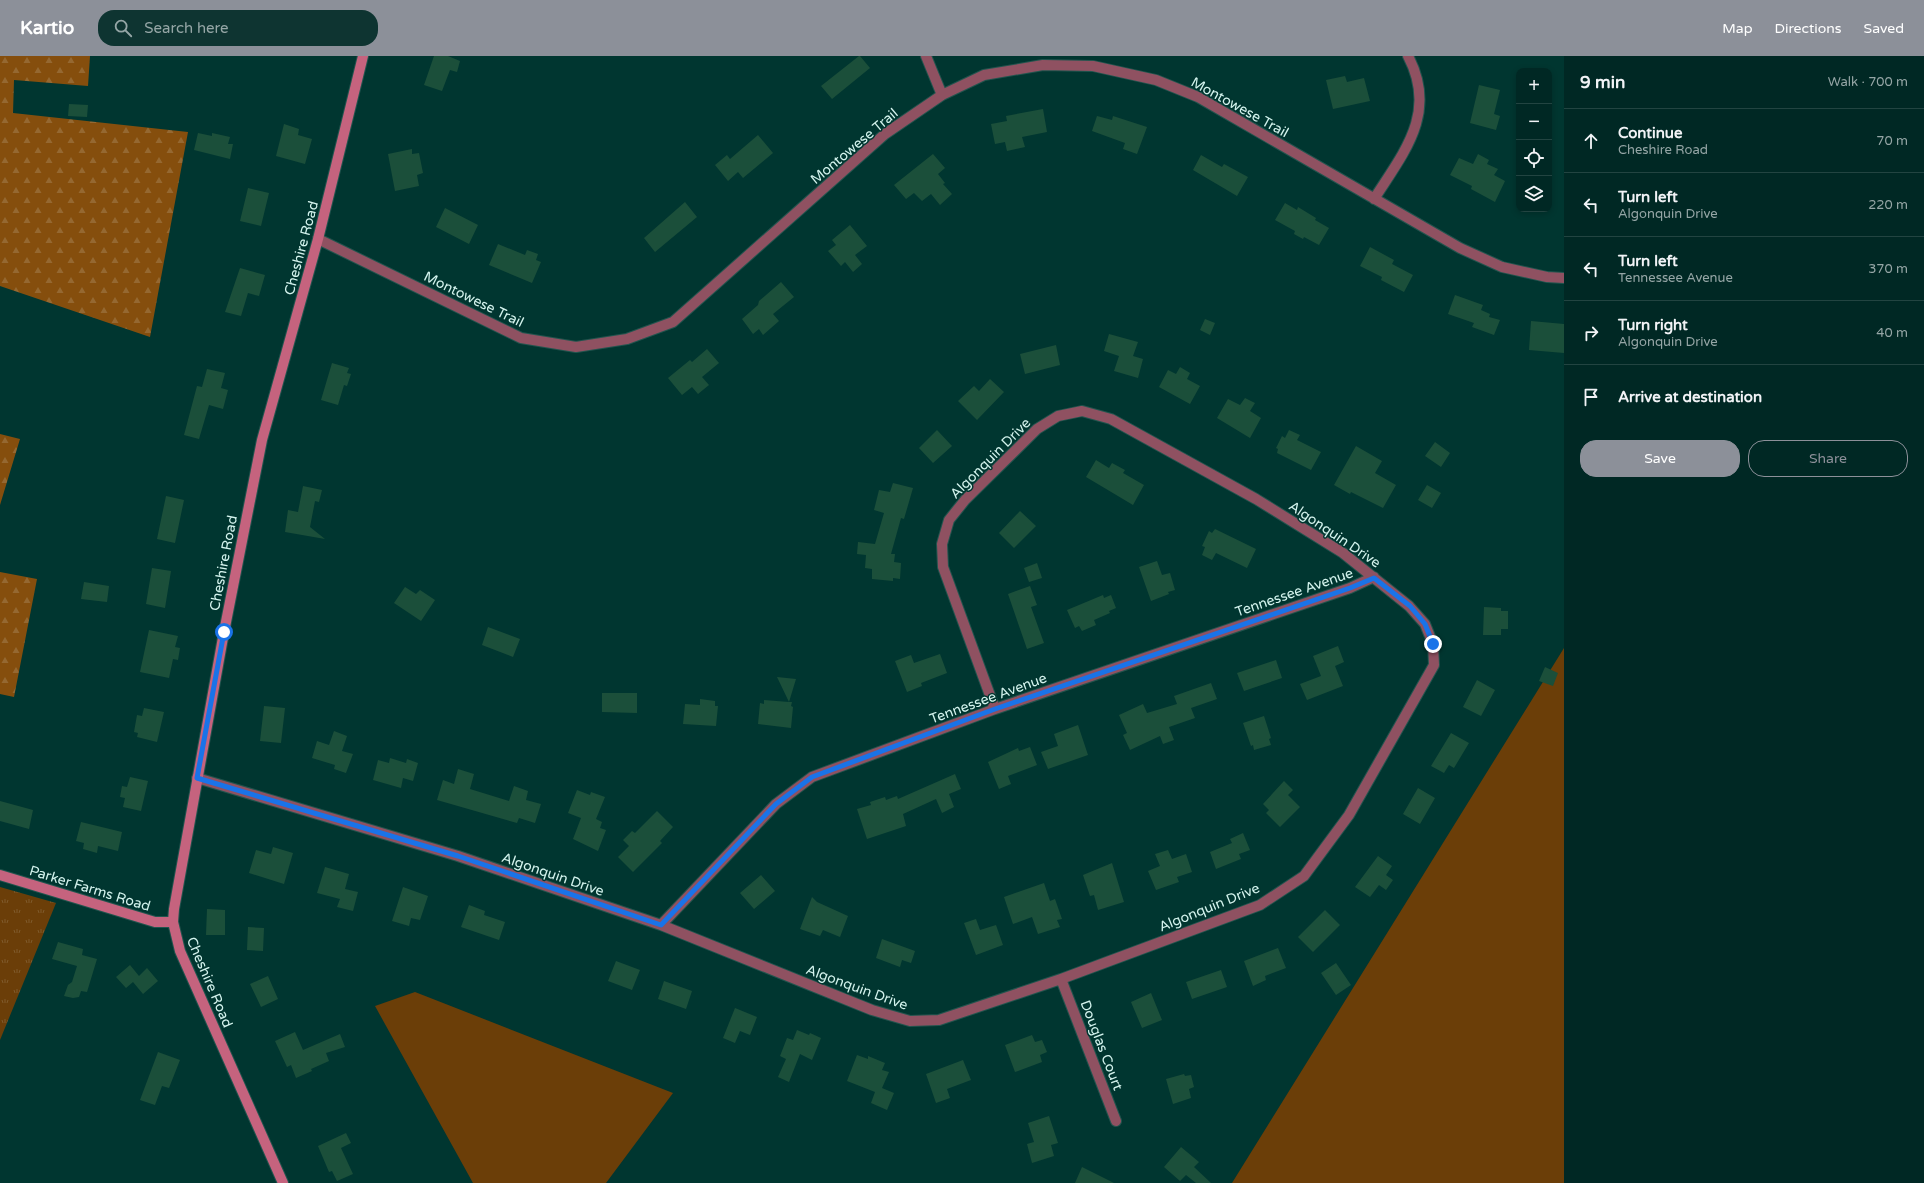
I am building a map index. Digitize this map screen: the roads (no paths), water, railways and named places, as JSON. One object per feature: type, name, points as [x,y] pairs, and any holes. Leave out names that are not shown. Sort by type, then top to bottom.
[{"type":"street","name":"Cheshire Road","points":[[283,1183],[180,951],[173,922],[197,778],[262,440],[318,239],[363,56]]},
{"type":"street","points":[[926,56],[942,95]]},
{"type":"street","points":[[1374,199],[1411,141],[1421,103],[1416,70],[1408,56]]},
{"type":"street","name":"Montowese Trail","points":[[318,239],[521,338],[576,347],[627,339],[673,322],[884,134],[942,95],[984,75],[1043,65],[1093,66],[1156,80],[1198,97],[1460,248],[1502,267],[1547,277],[1564,278]]},
{"type":"street","name":"Algonquin Drive","points":[[197,778],[458,856],[661,925],[872,1010],[910,1021],[939,1020],[1061,979],[1260,904],[1304,876],[1349,815],[1434,665],[1433,644],[1425,624],[1410,606],[1343,553],[1256,499],[1111,419],[1082,411],[1058,416],[1037,429],[965,500],[949,520],[942,544],[944,567],[995,709]]},
{"type":"street","name":"Tennessee Avenue","points":[[661,925],[776,804],[812,777],[995,709],[1334,594],[1374,578]]},
{"type":"street","name":"Parker Farms Road","points":[[0,875],[154,922],[173,922]]},
{"type":"street","name":"Douglas Court","points":[[1061,979],[1116,1122]]}]
